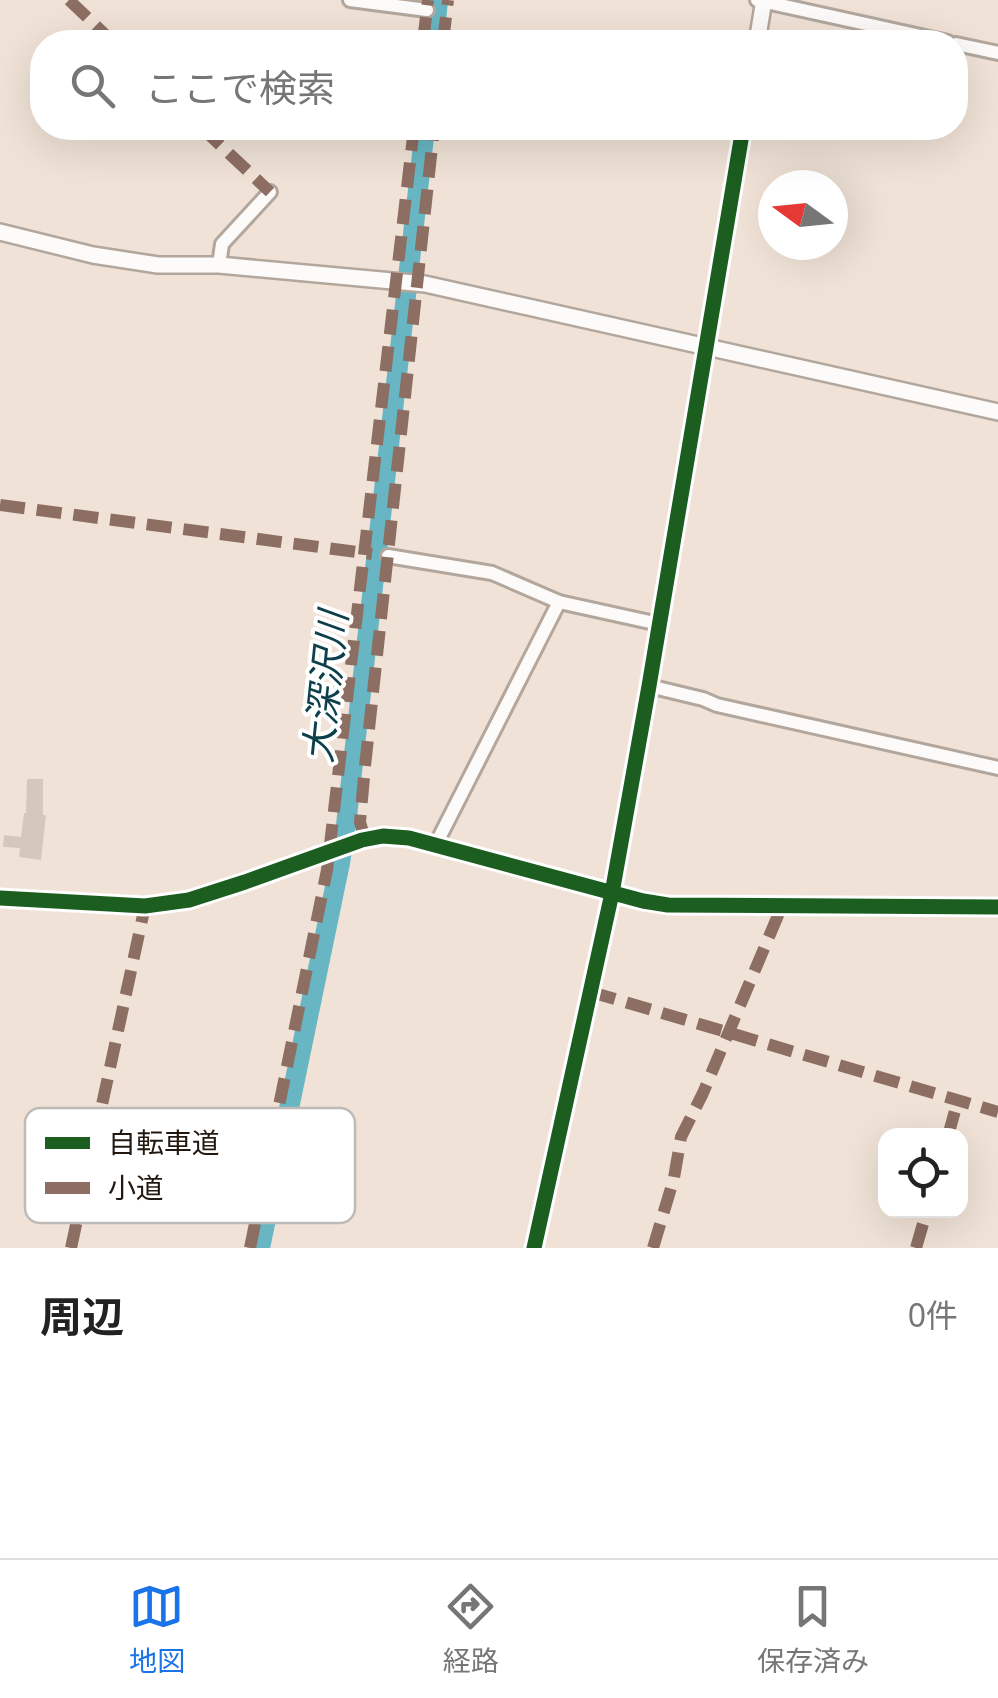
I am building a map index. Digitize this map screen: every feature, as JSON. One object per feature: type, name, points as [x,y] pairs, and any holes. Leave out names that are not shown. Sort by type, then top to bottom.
[{"type":"street","points":[[350,0],[427,10]]},
{"type":"street","points":[[758,30],[761,0],[894,30]]},
{"type":"street","points":[[968,47],[998,54]]},
{"type":"street","points":[[534,1248],[612,892],[741,140]]},
{"type":"street","points":[[219,265],[222,244],[270,192]]},
{"type":"street","points":[[0,232],[93,255],[158,265],[219,265],[416,282],[998,412]]},
{"type":"street","points":[[388,556],[492,574],[558,602],[660,624]]},
{"type":"street","points":[[435,846],[558,602]]},
{"type":"street","points":[[649,686],[716,705],[998,768]]},
{"type":"street","points":[[0,898],[144,906],[189,900],[362,840],[384,836],[643,901],[696,906],[998,907]]},
{"type":"building","points":[[27,779],[43,779],[46,815],[41,860],[19,857],[20,848],[3,847],[4,835],[21,837]]},
{"type":"waterway","name":"大深沢川","points":[[435,30],[438,0]]},
{"type":"waterway","name":"大深沢川","points":[[289,1108],[346,825],[424,140]]},
{"type":"waterway","name":"大深沢川","points":[[260,1248],[265,1223]]},
{"type":"marked path","points":[[69,0],[100,30]]},
{"type":"marked path","points":[[424,30],[428,0]]},
{"type":"marked path","points":[[444,30],[448,0]]},
{"type":"marked path","points":[[215,140],[270,192]]},
{"type":"marked path","points":[[279,1108],[327,870],[413,140]]},
{"type":"marked path","points":[[365,839],[360,822],[365,766],[433,140]]},
{"type":"marked path","points":[[0,505],[372,554]]},
{"type":"marked path","points":[[101,1108],[145,906]]},
{"type":"marked path","points":[[653,1248],[674,1178],[681,1137],[782,906]]},
{"type":"marked path","points":[[591,992],[998,1112]]},
{"type":"marked path","points":[[950,1128],[958,1100]]},
{"type":"marked path","points":[[916,1248],[925,1218]]},
{"type":"marked path","points":[[71,1248],[76,1223]]},
{"type":"marked path","points":[[250,1248],[255,1223]]},
{"type":"cycle path","points":[[534,1248],[612,893],[741,140]]},
{"type":"cycle path","points":[[0,898],[145,906],[189,900],[383,836],[409,838],[668,905],[998,907]]}]
